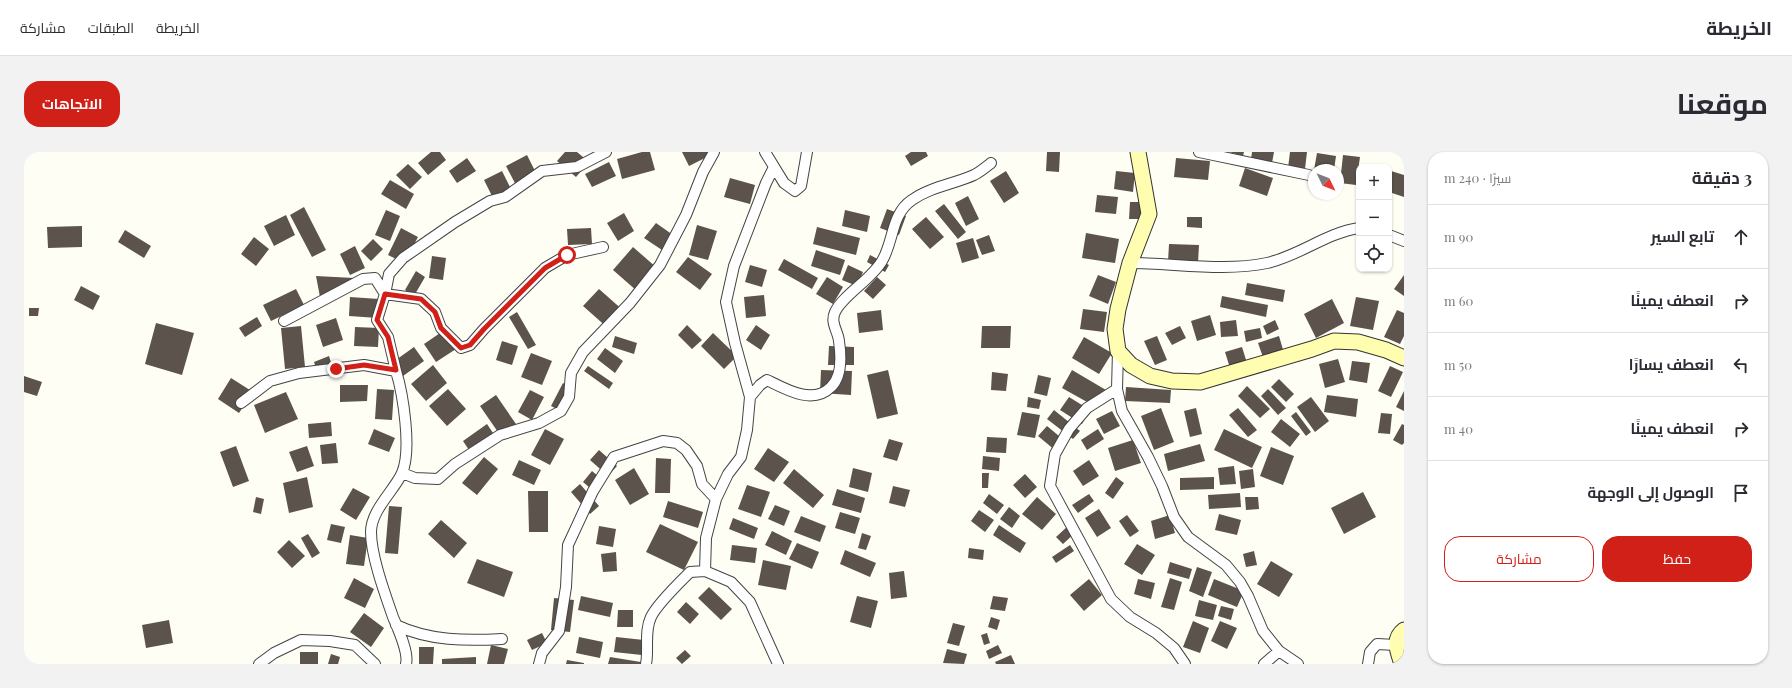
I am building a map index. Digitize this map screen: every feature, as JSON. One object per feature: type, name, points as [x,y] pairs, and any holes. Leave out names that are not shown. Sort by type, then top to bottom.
[{"type":"street","points":[[406,664],[402,641],[381,580],[371,530],[377,512],[402,473],[407,453],[404,400],[388,337],[377,320],[389,274],[403,258],[455,222],[490,201],[505,197],[542,171],[577,167],[606,152]]},
{"type":"street","points":[[402,473],[415,478],[438,479],[455,464],[500,435],[538,423],[562,411],[569,397],[571,373],[583,352],[630,303],[660,265],[686,215],[703,172],[714,152]]},
{"type":"street","points":[[765,152],[784,183],[795,191],[801,186],[807,152]]},
{"type":"street","points":[[1138,152],[1149,214],[1130,263],[1118,309],[1115,329],[1118,351],[1117,388],[1122,411],[1154,469],[1174,517],[1188,537],[1226,565],[1240,582],[1248,596],[1263,631],[1278,650],[1298,664]]},
{"type":"street","points":[[1199,152],[1308,175]]},
{"type":"street","points":[[750,397],[760,385],[767,380],[805,396],[814,397],[831,388],[837,380],[839,373],[839,340],[833,320],[834,313],[840,305],[876,270],[883,260],[895,223],[901,211],[911,200],[921,194],[975,175],[991,162]]},
{"type":"street","points":[[705,571],[706,538],[716,499],[728,474],[741,457],[747,430],[750,397],[735,343],[726,302],[734,266],[766,183],[774,167]]},
{"type":"street","points":[[1130,263],[1165,263],[1193,266],[1242,266],[1269,263],[1321,240],[1356,229]]},
{"type":"street","points":[[1392,236],[1404,241]]},
{"type":"street","points":[[284,321],[363,279],[374,278],[385,294],[421,299],[435,312],[441,328],[461,348],[470,345],[545,268],[567,255],[603,248]]},
{"type":"street","points":[[1118,351],[1131,366],[1150,376],[1179,382],[1200,382],[1334,341],[1358,342],[1386,350],[1404,358]]},
{"type":"street","points":[[241,403],[270,381],[299,373],[364,365],[396,370]]},
{"type":"street","points":[[1117,388],[1088,408],[1069,429],[1055,454],[1050,486],[1111,599],[1130,617],[1156,633],[1174,648],[1185,664]]},
{"type":"street","points":[[539,664],[542,653],[559,631],[566,587],[568,545],[593,491],[614,457],[663,441],[677,443],[686,450],[697,466],[702,484],[716,499]]},
{"type":"street","points":[[646,664],[647,638],[650,618],[674,588],[690,572],[705,571],[731,582],[750,602],[778,664]]},
{"type":"street","points":[[396,625],[412,633],[464,641],[502,639]]},
{"type":"street","points":[[1402,664],[1396,645],[1398,636],[1404,630]]},
{"type":"street","points":[[259,664],[274,653],[301,640],[330,641],[355,645],[375,664]]},
{"type":"street","points":[[1368,664],[1370,652],[1377,644],[1396,645]]},
{"type":"street","points":[[1264,664],[1278,650]]},
{"type":"building","points":[[431,152],[440,152],[446,160],[428,175],[418,163]]},
{"type":"building","points":[[565,152],[577,152],[589,162],[576,177],[557,161]]},
{"type":"building","points":[[642,152],[650,152],[655,170],[622,179],[617,159]]},
{"type":"building","points":[[682,152],[715,152],[715,153],[689,166]]},
{"type":"building","points":[[911,152],[926,152],[928,156],[911,166],[905,156]]},
{"type":"building","points":[[1047,152],[1060,152],[1059,172],[1046,171]]},
{"type":"building","points":[[1229,152],[1244,152],[1243,156]]},
{"type":"building","points":[[1252,152],[1274,152],[1272,163],[1251,159]]},
{"type":"building","points":[[1290,152],[1307,152],[1305,169],[1288,168]]},
{"type":"building","points":[[1317,153],[1336,156],[1335,164],[1315,164]]},
{"type":"building","points":[[527,155],[539,179],[518,189],[506,166]]},
{"type":"building","points":[[1343,155],[1360,157],[1359,164],[1356,164],[1356,185],[1344,184],[1344,164],[1342,164]]},
{"type":"building","points":[[467,158],[476,171],[457,183],[449,171]]},
{"type":"building","points":[[1176,158],[1210,161],[1208,180],[1174,177]]},
{"type":"building","points":[[609,162],[616,176],[592,187],[585,174]]},
{"type":"building","points":[[408,164],[422,177],[410,189],[396,175]]},
{"type":"building","points":[[1245,168],[1273,178],[1267,196],[1239,186]]},
{"type":"building","points":[[502,171],[514,195],[496,204],[484,180]]},
{"type":"building","points":[[1006,171],[1019,193],[1004,203],[990,181]]},
{"type":"building","points":[[1116,171],[1135,173],[1133,192],[1114,189]]},
{"type":"building","points":[[1392,171],[1404,175],[1404,197],[1392,193]]},
{"type":"building","points":[[730,178],[755,185],[750,204],[724,197]]},
{"type":"building","points":[[390,180],[414,194],[406,209],[381,194]]},
{"type":"building","points":[[1097,195],[1118,197],[1116,214],[1095,212]]},
{"type":"building","points":[[968,196],[979,219],[966,226],[955,203]]},
{"type":"building","points":[[1130,202],[1145,202],[1144,219],[1129,219]]},
{"type":"building","points":[[944,204],[966,232],[958,239],[935,211]]},
{"type":"building","points":[[304,207],[326,250],[312,257],[290,215]]},
{"type":"building","points":[[887,209],[906,216],[899,235],[880,228]]},
{"type":"building","points":[[386,210],[400,216],[390,241],[375,235]]},
{"type":"building","points":[[845,210],[870,216],[867,232],[842,226]]},
{"type":"building","points":[[624,213],[634,231],[618,241],[607,223]]},
{"type":"building","points":[[286,215],[295,235],[274,246],[264,226]]},
{"type":"building","points":[[926,217],[944,237],[930,249],[912,229]]},
{"type":"building","points":[[1187,217],[1202,217],[1202,228],[1187,227]]},
{"type":"building","points":[[656,223],[673,235],[662,250],[644,238]]},
{"type":"building","points":[[697,225],[717,231],[708,260],[689,255]]},
{"type":"building","points":[[82,226],[82,247],[48,248],[47,227]]},
{"type":"building","points":[[817,227],[860,238],[856,255],[813,244]]},
{"type":"building","points":[[401,228],[418,237],[404,263],[388,255]]},
{"type":"building","points":[[591,228],[592,244],[568,245],[567,229]]},
{"type":"building","points":[[125,230],[151,246],[144,258],[118,242]]},
{"type":"building","points":[[1086,233],[1119,239],[1115,263],[1082,258]]},
{"type":"building","points":[[989,235],[995,251],[982,255],[976,240]]},
{"type":"building","points":[[254,237],[269,249],[256,266],[241,254]]},
{"type":"building","points":[[973,238],[979,258],[962,263],[956,243]]},
{"type":"building","points":[[373,239],[383,249],[371,261],[361,251]]},
{"type":"building","points":[[1169,244],[1199,245],[1198,263],[1168,262]]},
{"type":"building","points":[[355,246],[365,268],[350,275],[340,254]]},
{"type":"building","points":[[633,247],[657,268],[637,291],[613,270]]},
{"type":"building","points":[[816,250],[845,260],[840,275],[811,266]]},
{"type":"building","points":[[870,255],[889,265],[885,272],[867,262]]},
{"type":"building","points":[[432,256],[446,258],[443,280],[429,278]]},
{"type":"building","points":[[688,257],[712,274],[700,290],[676,272]]},
{"type":"building","points":[[784,259],[818,278],[812,289],[778,270]]},
{"type":"building","points":[[750,265],[767,270],[762,287],[745,282]]},
{"type":"building","points":[[848,265],[863,272],[857,286],[842,280]]},
{"type":"building","points":[[416,271],[425,277],[414,296],[405,290]]},
{"type":"building","points":[[1098,275],[1116,282],[1108,304],[1089,296]]},
{"type":"building","points":[[1404,275],[1404,296],[1394,289]]},
{"type":"building","points":[[316,276],[354,278],[353,281],[320,297]]},
{"type":"building","points":[[827,277],[843,287],[833,304],[816,294]]},
{"type":"building","points":[[877,277],[886,285],[873,299],[864,291]]},
{"type":"building","points":[[1247,283],[1285,290],[1283,302],[1245,295]]},
{"type":"building","points":[[81,286],[100,296],[93,310],[74,300]]},
{"type":"building","points":[[296,289],[304,305],[271,321],[263,305]]},
{"type":"building","points":[[599,289],[625,312],[609,329],[583,306]]},
{"type":"building","points":[[764,295],[766,316],[746,318],[744,297]]},
{"type":"building","points":[[1222,296],[1268,305],[1266,317],[1220,307]]},
{"type":"building","points":[[350,297],[379,299],[378,318],[349,316]]},
{"type":"building","points":[[1356,297],[1379,301],[1373,330],[1350,326]]},
{"type":"building","points":[[1332,299],[1344,323],[1316,338],[1304,314]]},
{"type":"building","points":[[29,308],[39,308],[38,316],[29,316]]},
{"type":"building","points":[[1083,309],[1107,312],[1104,332],[1080,329]]},
{"type":"building","points":[[881,310],[883,330],[859,333],[857,313]]},
{"type":"building","points":[[1397,310],[1404,313],[1404,336],[1400,344],[1384,337]]},
{"type":"building","points":[[517,312],[536,345],[528,349],[509,317]]},
{"type":"building","points":[[1210,315],[1216,335],[1197,341],[1191,321]]},
{"type":"building","points":[[257,317],[262,326],[245,337],[239,328]]},
{"type":"building","points":[[336,318],[343,340],[323,347],[316,325]]},
{"type":"building","points":[[1236,320],[1238,336],[1221,337],[1220,322]]},
{"type":"building","points":[[1275,320],[1279,329],[1267,335],[1263,326]]},
{"type":"building","points":[[156,323],[194,333],[182,375],[145,364]]},
{"type":"building","points":[[687,325],[702,340],[692,349],[678,335]]},
{"type":"building","points":[[756,325],[770,335],[761,350],[746,340]]},
{"type":"building","points":[[301,326],[305,367],[285,369],[281,328]]},
{"type":"building","points":[[982,326],[1011,326],[1010,348],[981,348]]},
{"type":"building","points":[[1180,326],[1186,338],[1172,345],[1165,333]]},
{"type":"building","points":[[355,327],[379,328],[378,347],[354,346]]},
{"type":"building","points":[[1260,328],[1262,338],[1246,342],[1244,331]]},
{"type":"building","points":[[443,331],[456,349],[436,362],[424,344]]},
{"type":"building","points":[[713,333],[737,356],[724,369],[701,346]]},
{"type":"building","points":[[615,336],[637,343],[634,354],[612,347]]},
{"type":"building","points":[[1157,336],[1167,360],[1155,365],[1144,341]]},
{"type":"building","points":[[1279,336],[1284,353],[1264,360],[1258,343]]},
{"type":"building","points":[[1084,337],[1112,353],[1099,374],[1072,358]]},
{"type":"building","points":[[502,341],[518,346],[512,365],[496,360]]},
{"type":"building","points":[[829,346],[854,347],[854,365],[828,365]]},
{"type":"building","points":[[414,347],[424,361],[403,376],[393,362]]},
{"type":"building","points":[[1242,347],[1247,363],[1230,368],[1225,352]]},
{"type":"building","points":[[605,348],[623,361],[615,373],[597,359]]},
{"type":"building","points":[[531,353],[552,361],[542,385],[521,377]]},
{"type":"building","points":[[329,356],[333,369],[318,374],[314,362]]},
{"type":"building","points":[[1338,359],[1345,382],[1325,388],[1319,364]]},
{"type":"building","points":[[1352,361],[1370,363],[1367,383],[1349,380]]},
{"type":"building","points":[[433,365],[447,383],[426,401],[411,384]]},
{"type":"building","points":[[588,366],[613,383],[609,389],[584,371]]},
{"type":"building","points":[[1390,366],[1403,372],[1391,397],[1378,391]]},
{"type":"building","points":[[821,370],[852,371],[851,395],[820,393]]},
{"type":"building","points":[[888,370],[898,414],[877,419],[867,375]]},
{"type":"building","points":[[1072,370],[1106,390],[1096,407],[1062,388]]},
{"type":"building","points":[[992,372],[1008,374],[1006,391],[991,390]]},
{"type":"building","points":[[1038,375],[1051,378],[1047,396],[1034,393]]},
{"type":"building","points":[[24,376],[42,382],[37,396],[24,392]]},
{"type":"building","points":[[231,378],[253,392],[239,413],[218,399]]},
{"type":"building","points":[[1279,379],[1294,394],[1286,402],[1271,387]]},
{"type":"building","points":[[563,383],[574,389],[563,412],[551,406]]},
{"type":"building","points":[[340,385],[368,385],[367,401],[340,402]]},
{"type":"building","points":[[1247,386],[1270,409],[1260,418],[1238,396]]},
{"type":"building","points":[[1126,387],[1171,390],[1170,403],[1125,401]]},
{"type":"building","points":[[377,389],[394,390],[392,420],[375,419]]},
{"type":"building","points":[[448,389],[466,409],[447,426],[429,406]]},
{"type":"building","points":[[1268,389],[1286,408],[1278,415],[1261,396]]},
{"type":"building","points":[[530,390],[544,397],[532,420],[518,412]]},
{"type":"building","points":[[1404,391],[1404,411],[1396,407]]},
{"type":"building","points":[[286,392],[298,419],[265,433],[254,405]]},
{"type":"building","points":[[496,395],[516,424],[500,435],[480,406]]},
{"type":"building","points":[[1327,395],[1358,399],[1356,417],[1324,412]]},
{"type":"building","points":[[1028,397],[1041,400],[1039,409],[1027,407]]},
{"type":"building","points":[[1069,397],[1090,410],[1082,424],[1060,410]]},
{"type":"building","points":[[1311,397],[1329,421],[1315,432],[1297,407]]},
{"type":"building","points":[[1161,408],[1174,442],[1154,450],[1141,416]]},
{"type":"building","points":[[1196,408],[1202,434],[1190,437],[1184,411]]},
{"type":"building","points":[[1238,408],[1257,430],[1248,437],[1229,415]]},
{"type":"building","points":[[1054,410],[1080,431],[1073,439],[1047,419]]},
{"type":"building","points":[[1112,411],[1120,426],[1104,434],[1096,419]]},
{"type":"building","points":[[1022,412],[1040,415],[1035,438],[1017,435]]},
{"type":"building","points":[[1296,412],[1311,432],[1306,436],[1291,416]]},
{"type":"building","points":[[1381,413],[1392,414],[1390,434],[1378,433]]},
{"type":"building","points":[[1281,419],[1300,434],[1290,447],[1271,432]]},
{"type":"building","points":[[331,422],[332,436],[309,438],[308,424]]},
{"type":"building","points":[[487,424],[495,436],[471,453],[463,441]]},
{"type":"building","points":[[1402,424],[1404,425],[1404,443],[1402,445],[1393,440]]},
{"type":"building","points":[[1047,426],[1065,441],[1056,451],[1038,436]]},
{"type":"building","points":[[374,429],[395,438],[389,452],[368,444]]},
{"type":"building","points":[[545,429],[564,439],[550,465],[531,455]]},
{"type":"building","points":[[1098,429],[1104,439],[1087,450],[1081,440]]},
{"type":"building","points":[[1224,429],[1262,447],[1252,468],[1214,450]]},
{"type":"building","points":[[987,437],[1007,438],[1006,453],[986,452]]},
{"type":"building","points":[[889,439],[903,443],[897,461],[883,457]]},
{"type":"building","points":[[1133,440],[1141,463],[1115,471],[1108,448]]},
{"type":"building","points":[[336,443],[338,463],[322,464],[320,445]]},
{"type":"building","points":[[1200,444],[1205,461],[1168,471],[1164,454]]},
{"type":"building","points":[[236,446],[249,481],[233,487],[220,452]]},
{"type":"building","points":[[307,446],[314,466],[297,472],[289,452]]},
{"type":"building","points":[[1271,447],[1294,456],[1283,485],[1260,476]]},
{"type":"building","points":[[768,448],[789,462],[774,482],[754,469]]},
{"type":"building","points":[[599,450],[617,466],[608,476],[590,460]]},
{"type":"building","points":[[983,456],[1000,458],[999,471],[982,469]]},
{"type":"building","points":[[484,457],[498,469],[477,495],[462,483]]},
{"type":"building","points":[[656,458],[671,459],[670,493],[655,493]]},
{"type":"building","points":[[519,460],[541,470],[534,485],[512,475]]},
{"type":"building","points":[[1089,460],[1099,476],[1083,486],[1073,471]]},
{"type":"building","points":[[1234,466],[1236,484],[1220,485],[1218,468]]},
{"type":"building","points":[[634,468],[649,494],[630,505],[615,480]]},
{"type":"building","points":[[853,468],[872,473],[868,492],[849,487]]},
{"type":"building","points":[[794,469],[824,495],[813,508],[783,483]]},
{"type":"building","points":[[1253,469],[1255,487],[1241,489],[1239,471]]},
{"type":"building","points":[[592,471],[605,482],[596,493],[583,482]]},
{"type":"building","points":[[982,473],[989,473],[988,488],[982,488]]},
{"type":"building","points":[[1025,474],[1037,487],[1025,498],[1013,485]]},
{"type":"building","points":[[307,477],[313,507],[289,513],[283,483]]},
{"type":"building","points":[[1116,477],[1124,483],[1113,499],[1105,493]]},
{"type":"building","points":[[1214,477],[1214,489],[1180,490],[1180,478]]},
{"type":"building","points":[[580,484],[599,506],[590,514],[571,492]]},
{"type":"building","points":[[747,485],[770,492],[761,517],[738,509]]},
{"type":"building","points":[[893,486],[910,490],[905,507],[889,503]]},
{"type":"building","points":[[353,488],[370,497],[356,520],[340,510]]},
{"type":"building","points":[[837,489],[865,498],[861,513],[832,505]]},
{"type":"building","points":[[528,491],[548,491],[548,532],[529,532]]},
{"type":"building","points":[[1363,492],[1376,517],[1344,534],[1331,508]]},
{"type":"building","points":[[1240,493],[1241,507],[1209,509],[1208,495]]},
{"type":"building","points":[[989,494],[1004,505],[997,514],[983,503]]},
{"type":"building","points":[[1089,494],[1094,501],[1078,513],[1072,505]]},
{"type":"building","points":[[256,497],[264,499],[261,514],[253,512]]},
{"type":"building","points":[[1037,497],[1056,514],[1042,530],[1022,514]]},
{"type":"building","points":[[1245,497],[1258,497],[1259,509],[1246,510]]},
{"type":"building","points":[[668,501],[703,512],[698,528],[663,517]]},
{"type":"building","points":[[775,505],[790,511],[784,526],[768,519]]},
{"type":"building","points":[[389,506],[402,507],[398,554],[385,553]]},
{"type":"building","points":[[1009,507],[1020,516],[1012,528],[1000,519]]},
{"type":"building","points":[[1099,509],[1111,528],[1097,537],[1085,518]]},
{"type":"building","points":[[979,510],[994,520],[985,532],[971,521]]},
{"type":"building","points":[[840,512],[860,518],[855,534],[835,528]]},
{"type":"building","points":[[1219,514],[1241,520],[1237,535],[1215,530]]},
{"type":"building","points":[[1127,515],[1139,531],[1130,537],[1119,521]]},
{"type":"building","points":[[1170,515],[1175,533],[1155,539],[1151,521]]},
{"type":"building","points":[[801,516],[826,526],[820,542],[794,532]]},
{"type":"building","points":[[733,518],[758,528],[754,539],[729,529]]},
{"type":"building","points":[[441,520],[467,543],[454,558],[428,534]]},
{"type":"building","points":[[331,524],[345,527],[341,543],[327,540]]},
{"type":"building","points":[[660,524],[698,542],[684,570],[646,552]]},
{"type":"building","points":[[999,525],[1026,543],[1020,553],[993,535]]},
{"type":"building","points":[[1069,525],[1076,532],[1063,544],[1056,537]]},
{"type":"building","points":[[599,526],[616,529],[613,547],[596,544]]},
{"type":"building","points":[[772,531],[792,541],[786,555],[765,545]]},
{"type":"building","points":[[862,533],[871,536],[866,550],[858,548]]},
{"type":"building","points":[[308,534],[320,553],[312,558],[301,538]]},
{"type":"building","points":[[350,535],[368,538],[364,566],[346,564]]},
{"type":"building","points":[[289,540],[305,556],[292,568],[277,552]]},
{"type":"building","points":[[797,543],[819,552],[812,569],[789,559]]},
{"type":"building","points":[[1137,544],[1155,555],[1142,575],[1124,564]]},
{"type":"building","points":[[732,545],[757,548],[755,563],[730,560]]},
{"type":"building","points":[[1070,545],[1074,551],[1056,563],[1052,557]]},
{"type":"building","points":[[969,548],[984,550],[983,560],[968,558]]},
{"type":"building","points":[[845,550],[876,563],[870,577],[840,564]]},
{"type":"building","points":[[1254,551],[1257,565],[1246,567],[1243,554]]},
{"type":"building","points":[[616,552],[617,571],[603,572],[601,554]]},
{"type":"building","points":[[477,559],[513,572],[504,597],[467,583]]},
{"type":"building","points":[[763,560],[791,566],[786,590],[758,585]]},
{"type":"building","points":[[1271,561],[1293,574],[1279,597],[1257,584]]},
{"type":"building","points":[[1170,562],[1192,569],[1189,579],[1167,573]]},
{"type":"building","points":[[1197,567],[1212,572],[1203,597],[1189,591]]},
{"type":"building","points":[[904,571],[907,597],[891,599],[889,573]]},
{"type":"building","points":[[354,578],[374,589],[365,608],[344,598]]},
{"type":"building","points":[[1170,578],[1182,582],[1174,610],[1161,607]]},
{"type":"building","points":[[1089,579],[1102,595],[1084,611],[1070,595]]},
{"type":"building","points":[[1138,579],[1155,583],[1151,599],[1134,594]]},
{"type":"building","points":[[1214,579],[1244,591],[1237,607],[1208,595]]},
{"type":"building","points":[[709,587],[732,609],[721,620],[698,598]]},
{"type":"building","points":[[581,596],[613,603],[610,617],[578,610]]},
{"type":"building","points":[[857,596],[878,601],[871,628],[850,622]]},
{"type":"building","points":[[993,596],[1008,598],[1005,611],[990,609]]},
{"type":"building","points":[[554,598],[574,600],[570,632],[551,630]]},
{"type":"building","points":[[1199,600],[1217,605],[1213,620],[1195,616]]},
{"type":"building","points":[[686,602],[699,614],[690,624],[677,612]]},
{"type":"building","points":[[1221,606],[1234,609],[1231,620],[1218,616]]},
{"type":"building","points":[[618,610],[633,610],[633,627],[617,627]]},
{"type":"building","points":[[364,613],[384,628],[371,647],[350,632]]},
{"type":"building","points":[[991,617],[1000,620],[997,630],[988,627]]},
{"type":"building","points":[[169,620],[173,643],[146,648],[142,625]]},
{"type":"building","points":[[1193,621],[1209,628],[1200,653],[1183,647]]},
{"type":"building","points":[[1220,621],[1237,628],[1227,649],[1211,641]]},
{"type":"building","points":[[953,623],[965,626],[959,646],[947,643]]},
{"type":"building","points":[[542,633],[547,643],[532,650],[527,640]]},
{"type":"building","points":[[987,633],[990,643],[984,645],[981,635]]},
{"type":"building","points":[[579,637],[603,642],[600,658],[576,653]]},
{"type":"building","points":[[616,637],[653,641],[651,656],[614,652]]},
{"type":"building","points":[[491,645],[508,649],[504,664],[487,664]]},
{"type":"building","points":[[998,645],[1002,653],[989,659],[986,651]]},
{"type":"building","points":[[419,647],[434,647],[433,664],[419,664]]},
{"type":"building","points":[[947,649],[967,654],[964,664],[943,663]]},
{"type":"building","points":[[685,650],[691,656],[682,664],[676,658]]},
{"type":"building","points":[[300,652],[318,652],[318,664],[300,664]]},
{"type":"building","points":[[331,654],[340,657],[338,664],[328,664]]},
{"type":"building","points":[[1011,655],[1015,664],[996,664],[995,662]]},
{"type":"building","points":[[476,657],[476,664],[442,664],[442,659]]},
{"type":"building","points":[[610,657],[647,663],[647,664],[608,664]]},
{"type":"building","points":[[567,660],[584,663],[584,664],[566,664]]},
{"type":"route","points":[[336,369],[364,365],[396,370],[388,337],[377,320],[385,294],[421,299],[435,312],[441,328],[461,348],[470,345],[522,289],[545,268],[567,255]]}]
